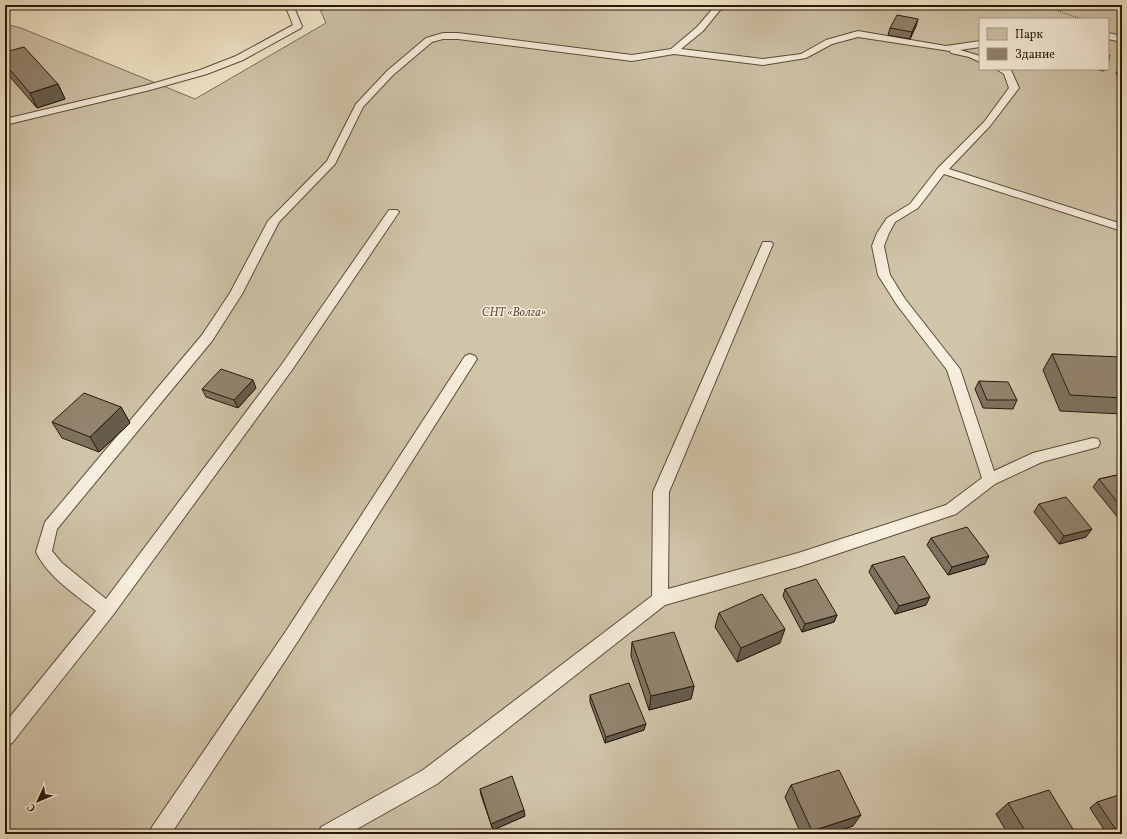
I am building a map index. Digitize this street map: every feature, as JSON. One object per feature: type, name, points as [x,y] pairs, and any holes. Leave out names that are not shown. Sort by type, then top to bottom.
[{"type":"lane","points":[[5,122],[57,108],[153,87],[232,61],[298,26],[289,5]]},
{"type":"lane","points":[[674,51],[700,29],[720,5]]},
{"type":"lane","points":[[107,610],[56,568],[44,552],[50,527],[207,338],[236,294],[274,221],[331,162],[359,106],[390,73],[429,40],[443,36],[458,36],[632,58],[674,51],[763,62],[803,56],[829,42],[858,34],[946,49],[972,55],[979,58]]},
{"type":"lane","points":[[1109,36],[1122,39]]},
{"type":"lane","points":[[946,49],[979,44]]},
{"type":"lane","points":[[990,480],[953,369],[901,302],[884,275],[878,246],[883,233],[892,220],[914,206],[942,170],[987,124],[1014,88],[1008,72],[1003,70]]},
{"type":"lane","points":[[942,170],[1122,228]]},
{"type":"lane","points":[[5,737],[107,610],[287,367],[393,212]]},
{"type":"lane","points":[[660,599],[661,492],[767,244]]},
{"type":"lane","points":[[159,834],[300,623],[470,359]]},
{"type":"lane","points":[[328,834],[430,777],[660,599],[798,560],[951,510],[990,480],[1038,458],[1093,443]]},
{"type":"path","points":[[1053,5],[1058,11],[1079,18]]},
{"type":"green space","name":"СНТ «Волга»","points":[[318,5],[1122,5],[1122,834],[5,834],[5,24],[21,28],[195,99],[326,23]]},
{"type":"building","points":[[897,15],[918,19],[912,32],[890,28]]},
{"type":"building","points":[[24,47],[58,84],[30,93],[5,64],[5,52]]},
{"type":"building","points":[[1122,58],[1122,67],[1119,66]]},
{"type":"building","points":[[1052,354],[1121,357],[1122,398],[1070,395]]},
{"type":"building","points":[[221,369],[253,380],[234,400],[202,389]]},
{"type":"building","points":[[979,381],[1008,382],[1017,400],[987,400]]},
{"type":"building","points":[[84,393],[121,407],[90,437],[52,422]]},
{"type":"building","points":[[1122,474],[1122,508],[1099,479]]},
{"type":"building","points":[[1066,497],[1092,529],[1064,536],[1039,504]]},
{"type":"building","points":[[967,527],[989,556],[952,567],[931,538]]},
{"type":"building","points":[[904,556],[930,597],[899,606],[872,565]]},
{"type":"building","points":[[816,579],[837,615],[805,624],[785,589]]},
{"type":"building","points":[[762,594],[785,629],[741,648],[719,613]]},
{"type":"building","points":[[674,632],[694,686],[651,696],[632,642]]},
{"type":"building","points":[[629,683],[646,724],[606,737],[590,695]]},
{"type":"building","points":[[839,770],[861,815],[812,831],[791,785]]},
{"type":"building","points":[[512,776],[524,810],[491,824],[480,789]]},
{"type":"building","points":[[1049,790],[1076,834],[1027,834],[1008,803]]},
{"type":"building","points":[[1122,794],[1122,834],[1119,834],[1097,802]]}]
